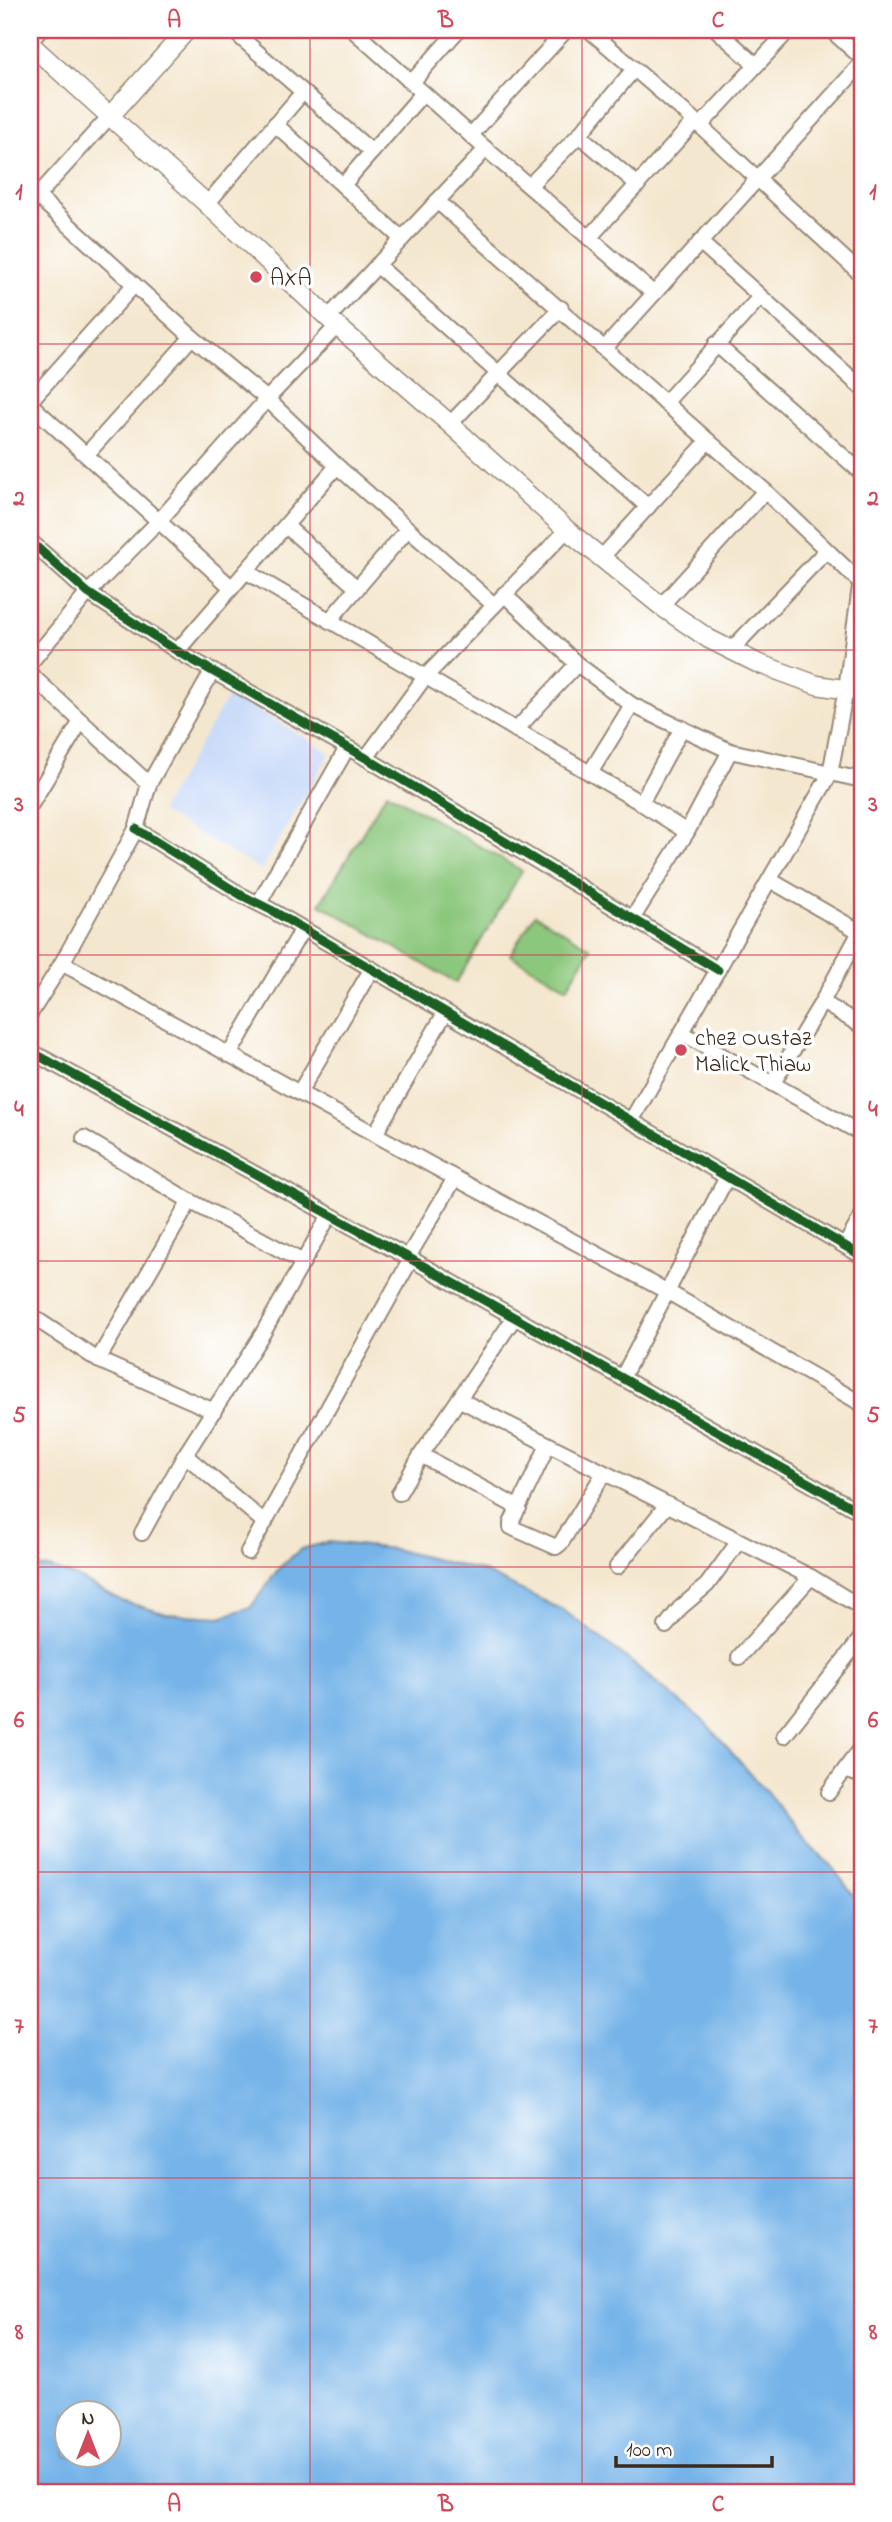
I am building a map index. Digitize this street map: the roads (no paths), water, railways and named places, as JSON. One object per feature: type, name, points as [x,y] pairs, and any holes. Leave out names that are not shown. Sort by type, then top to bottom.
[{"type":"main road","points":[[110,116],[187,30]]},
{"type":"main road","points":[[30,43],[332,322],[567,530],[661,606],[730,651],[817,685],[854,691]]},
{"type":"street","points":[[30,43],[40,30]]},
{"type":"street","points":[[232,30],[372,152]]},
{"type":"street","points":[[353,30],[653,293]]},
{"type":"street","points":[[412,82],[458,30]]},
{"type":"street","points":[[471,135],[566,30]]},
{"type":"street","points":[[589,30],[697,123],[862,275]]},
{"type":"street","points":[[717,30],[756,65]]},
{"type":"street","points":[[589,238],[789,30]]},
{"type":"street","points":[[831,30],[862,58]]},
{"type":"street","points":[[604,349],[862,63]]},
{"type":"street","points":[[529,186],[579,135],[634,69]]},
{"type":"street","points":[[207,204],[303,92]]},
{"type":"street","points":[[343,186],[424,93]]},
{"type":"street","points":[[110,116],[33,200],[267,399],[408,529],[632,705],[730,751],[862,779]]},
{"type":"street","points":[[275,124],[402,239]]},
{"type":"street","points":[[579,135],[638,185]]},
{"type":"street","points":[[30,663],[88,593],[159,521],[267,399],[377,265],[486,149]]},
{"type":"street","points":[[438,201],[765,491],[826,551],[861,577],[854,691],[830,774],[631,1121]]},
{"type":"street","points":[[700,243],[862,388]]},
{"type":"street","points":[[377,265],[648,507]]},
{"type":"street","points":[[134,285],[30,403],[231,587]]},
{"type":"street","points":[[665,403],[760,297]]},
{"type":"street","points":[[450,424],[561,308]]},
{"type":"street","points":[[86,455],[192,337]]},
{"type":"street","points":[[716,344],[862,473]]},
{"type":"street","points":[[602,556],[708,441]]},
{"type":"street","points":[[177,651],[337,466]]},
{"type":"street","points":[[661,606],[765,491]]},
{"type":"street","points":[[286,526],[357,588]]},
{"type":"street","points":[[330,621],[408,529]]},
{"type":"street","points":[[366,758],[425,677],[567,530]]},
{"type":"street","points":[[30,541],[88,593],[177,651],[366,758],[718,970]]},
{"type":"street","points":[[730,651],[826,551]]},
{"type":"street","points":[[247,572],[687,832]]},
{"type":"street","points":[[516,730],[577,664]]},
{"type":"street","points":[[30,1014],[136,829],[149,784],[212,672]]},
{"type":"street","points":[[30,674],[149,784]]},
{"type":"street","points":[[590,773],[632,705]]},
{"type":"street","points":[[30,806],[81,721]]},
{"type":"street","points":[[641,803],[682,728]]},
{"type":"street","points":[[259,904],[347,748]]},
{"type":"street","points":[[632,919],[687,832],[730,751]]},
{"type":"street","points":[[136,829],[241,895],[862,1256]]},
{"type":"street","points":[[770,880],[862,931],[773,1083]]},
{"type":"street","points":[[229,1055],[302,930]]},
{"type":"street","points":[[62,962],[668,1292],[862,1404]]},
{"type":"street","points":[[299,1093],[371,970]]},
{"type":"street","points":[[822,1002],[862,1026]]},
{"type":"street","points":[[375,1134],[445,1013]]},
{"type":"street","points":[[682,1032],[862,1134]]},
{"type":"street","points":[[30,1051],[409,1258],[862,1514]]},
{"type":"street","points":[[84,1138],[190,1201],[303,1262]]},
{"type":"street","points":[[622,1378],[727,1177]]},
{"type":"street","points":[[248,1552],[455,1178]]},
{"type":"street","points":[[98,1360],[190,1201]]},
{"type":"street","points":[[142,1533],[185,1455],[264,1333],[329,1216]]},
{"type":"street","points":[[845,1246],[862,1216]]},
{"type":"street","points":[[30,1317],[98,1360],[214,1411]]},
{"type":"street","points":[[399,1493],[421,1455],[514,1318]]},
{"type":"street","points":[[460,1400],[811,1577],[862,1608]]},
{"type":"street","points":[[548,1445],[511,1527],[556,1547],[604,1473]]},
{"type":"street","points":[[185,1455],[265,1523]]},
{"type":"street","points":[[421,1455],[519,1508]]},
{"type":"street","points":[[617,1567],[667,1505]]},
{"type":"street","points":[[666,1626],[680,1608],[707,1585],[739,1541]]},
{"type":"street","points":[[740,1657],[811,1577]]},
{"type":"street","points":[[784,1735],[862,1637]]},
{"type":"street","points":[[829,1791],[862,1746]]},
{"type":"street","points":[[845,1770],[862,1776]]},
{"type":"water","points":[[329,1542],[393,1549],[482,1571],[563,1610],[705,1722],[776,1803],[798,1833],[831,1866],[862,1906],[862,2492],[30,2492],[30,1567],[49,1568],[77,1577],[122,1601],[167,1614],[220,1617],[251,1607],[279,1568],[301,1549]]},
{"type":"place","name":"AXA","points":[[256,277]]},
{"type":"place","name":"chez Oustaz Malick Thiaw","points":[[681,1050]]}]
